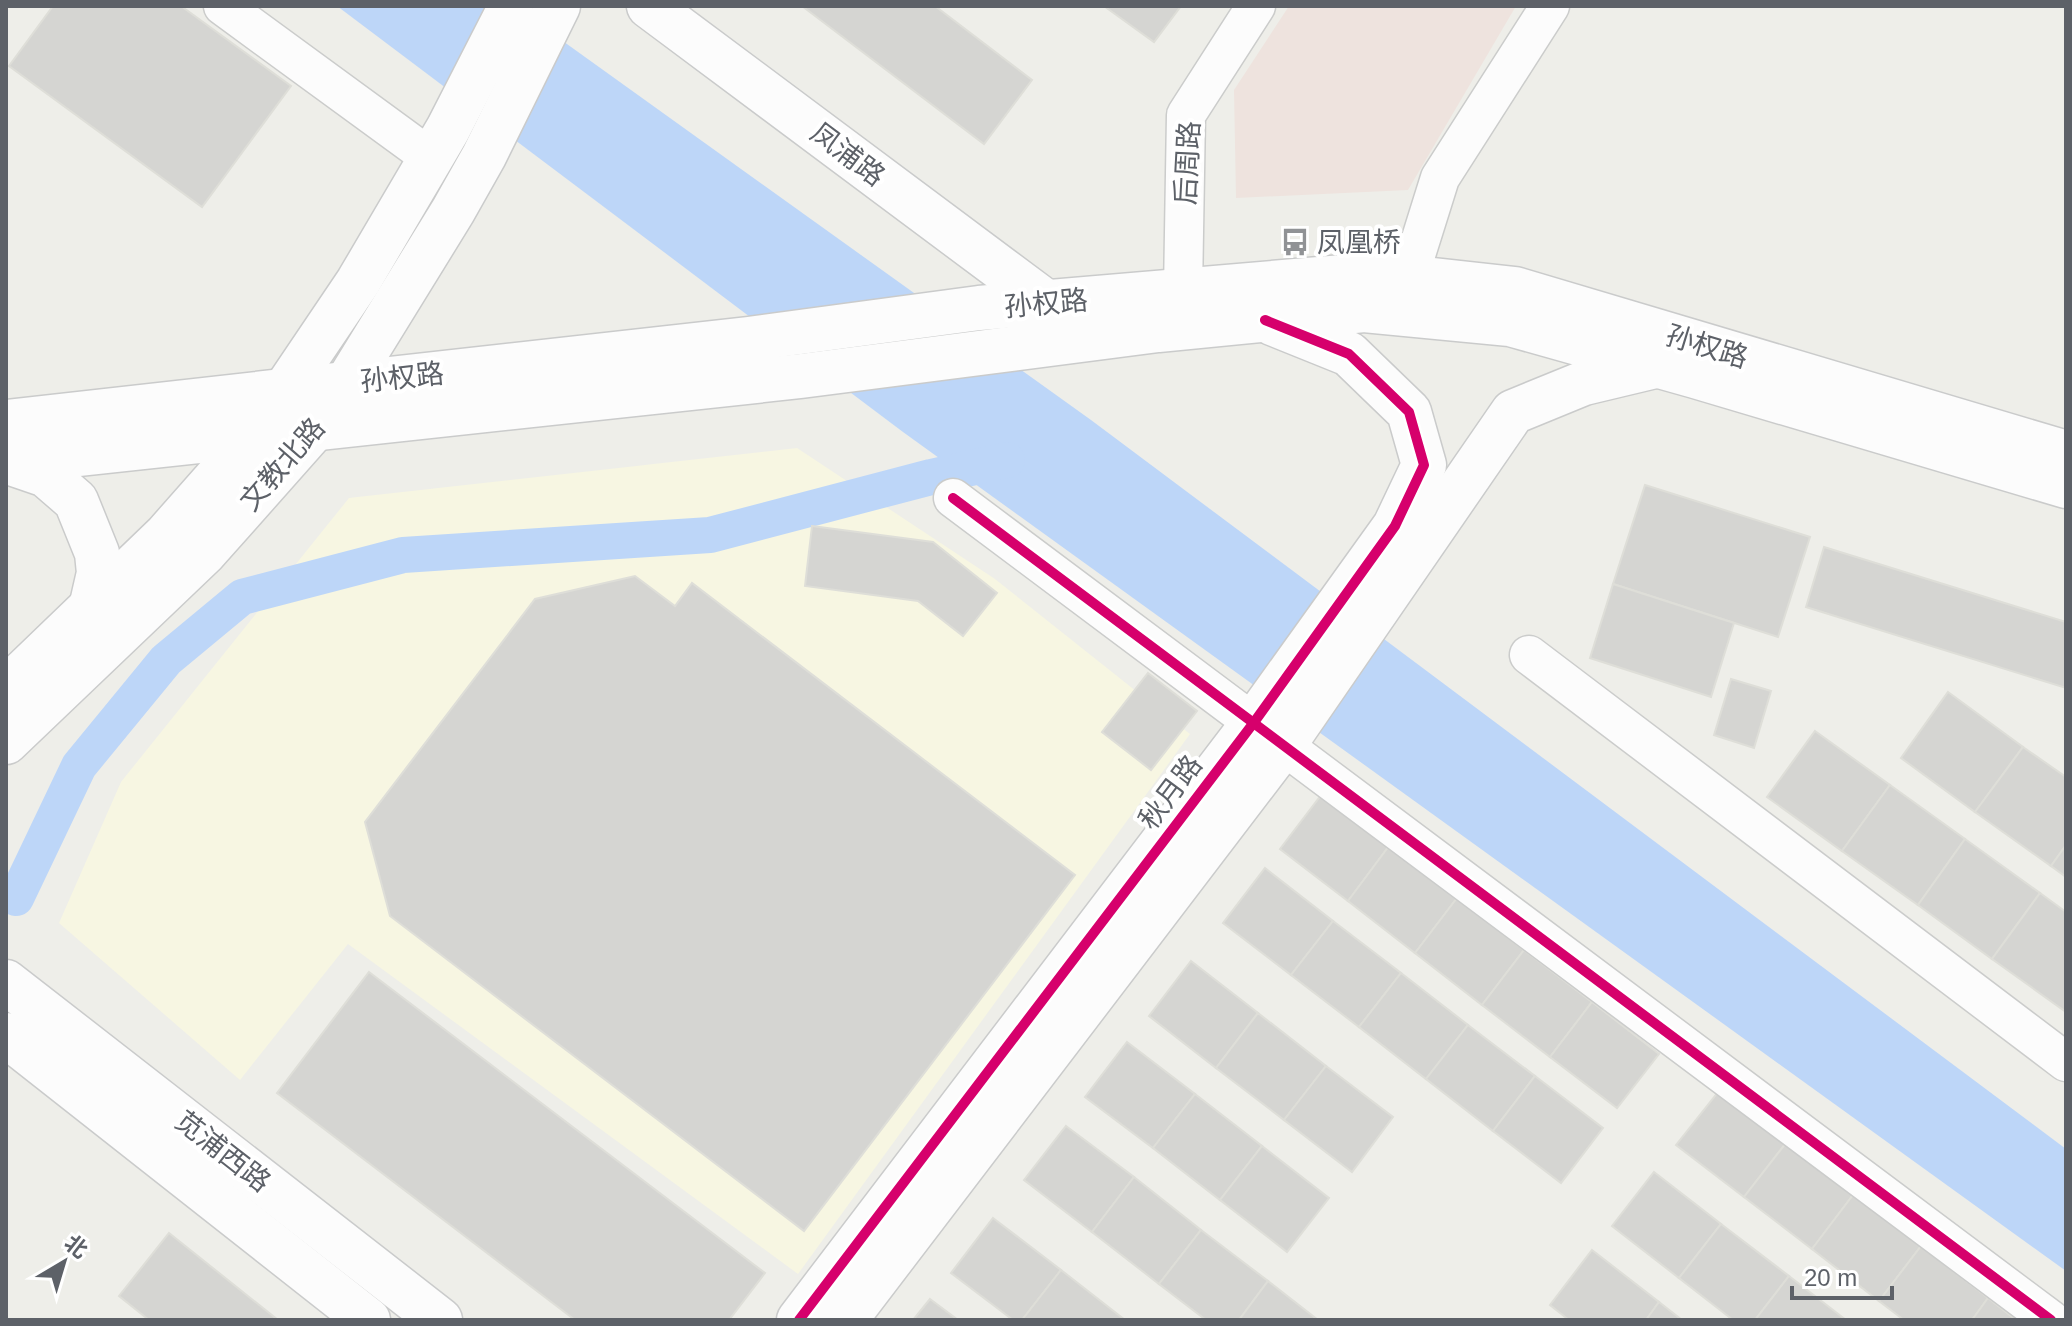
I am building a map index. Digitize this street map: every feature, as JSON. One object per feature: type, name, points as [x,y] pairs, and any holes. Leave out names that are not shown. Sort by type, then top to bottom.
[{"type":"street","points":[[223,6],[440,143]]},
{"type":"street","name":"文教北路","points":[[6,689],[166,535],[256,433],[288,390],[358,282],[440,143],[511,6]]},
{"type":"street","name":"凤浦路","points":[[649,6],[1047,303]]},
{"type":"street","name":"后周路","points":[[1183,291],[1186,115],[1256,6]]},
{"type":"street","points":[[1409,277],[1440,178],[1550,6]]},
{"type":"street","name":"文教北路","points":[[6,742],[205,552],[316,427],[347,383],[484,156],[557,9]]},
{"type":"street","name":"孙权路","points":[[7,449],[288,390],[748,339],[979,308],[1378,274],[1515,289],[2066,453]]},
{"type":"street","name":"孙权路","points":[[7,449],[316,427],[801,376],[1026,346],[1364,310],[1510,324],[2066,486]]},
{"type":"street","name":"秋月路","points":[[1265,320],[1349,354],[1409,412],[1424,465],[1406,539]]},
{"type":"street","name":"秋月路","points":[[845,1320],[1406,539],[1513,412],[1584,383],[1658,365]]},
{"type":"street","points":[[7,449],[46,475],[76,501],[97,553],[99,573],[91,608]]},
{"type":"street","points":[[953,498],[2051,1320]]},
{"type":"street","points":[[1529,655],[2066,1062]]},
{"type":"street","name":"秋月路","points":[[799,1320],[1269,733]]},
{"type":"street","name":"苋浦西路","points":[[6,982],[440,1320]]},
{"type":"street","name":"苋浦西路","points":[[6,1035],[368,1320]]},
{"type":"shaded area","points":[[1289,6],[1516,6],[1408,190],[1236,198],[1234,90]]},
{"type":"shaded area","points":[[797,448],[995,579],[1190,734],[798,1274],[348,944],[240,1080],[59,923],[121,782],[349,498]]},
{"type":"water","points":[[337,6],[514,6],[1091,420],[2066,1149],[2066,1271],[903,432]]},
{"type":"building","points":[[53,6],[181,6],[291,86],[202,207],[9,66]]},
{"type":"building","points":[[802,6],[935,6],[1032,80],[984,144]]},
{"type":"building","points":[[1104,6],[1181,6],[1154,42]]},
{"type":"building","points":[[1645,485],[1810,537],[1778,637],[1613,584]]},
{"type":"building","points":[[812,526],[933,542],[997,593],[963,636],[918,601],[805,586]]},
{"type":"building","points":[[1824,547],[2066,622],[2066,688],[1806,607]]},
{"type":"building","points":[[635,576],[675,606],[692,583],[1075,875],[804,1231],[390,916],[365,822],[535,599]]},
{"type":"building","points":[[1613,584],[1734,623],[1711,697],[1590,658]]},
{"type":"building","points":[[1148,673],[1197,711],[1151,770],[1102,732]]},
{"type":"building","points":[[1731,679],[1771,691],[1754,748],[1714,735]]},
{"type":"building","points":[[1948,692],[2023,747],[1975,812],[1901,758]]},
{"type":"building","points":[[1815,731],[1890,785],[1842,851],[1767,797]]},
{"type":"building","points":[[2023,747],[2066,777],[2066,845],[2051,866],[1975,812]]},
{"type":"building","points":[[1890,785],[1965,839],[1918,905],[1842,851]]},
{"type":"building","points":[[1322,794],[1389,846],[1348,901],[1280,849]]},
{"type":"building","points":[[1965,839],[2040,893],[1992,959],[1918,905]]},
{"type":"building","points":[[2066,845],[2066,877],[2051,866]]},
{"type":"building","points":[[1389,846],[1457,898],[1415,953],[1348,901]]},
{"type":"building","points":[[1265,868],[1333,921],[1291,975],[1223,923]]},
{"type":"building","points":[[2040,893],[2066,912],[2066,1012],[1992,959]]},
{"type":"building","points":[[1457,898],[1524,950],[1482,1005],[1415,953]]},
{"type":"building","points":[[1333,921],[1401,973],[1359,1027],[1291,975]]},
{"type":"building","points":[[1524,950],[1592,1002],[1550,1057],[1482,1005]]},
{"type":"building","points":[[1191,961],[1258,1013],[1216,1068],[1149,1016]]},
{"type":"building","points":[[369,972],[765,1273],[729,1320],[575,1320],[277,1093]]},
{"type":"building","points":[[1401,973],[1468,1025],[1426,1079],[1359,1027]]},
{"type":"building","points":[[1592,1002],[1659,1054],[1617,1108],[1550,1057]]},
{"type":"building","points":[[1258,1013],[1326,1066],[1284,1120],[1216,1068]]},
{"type":"building","points":[[1468,1025],[1535,1076],[1493,1131],[1426,1079]]},
{"type":"building","points":[[1127,1042],[1195,1094],[1153,1148],[1085,1097]]},
{"type":"building","points":[[1326,1066],[1393,1117],[1352,1172],[1284,1120]]},
{"type":"building","points":[[1535,1076],[1603,1128],[1561,1183],[1493,1131]]},
{"type":"building","points":[[1719,1091],[1786,1143],[1744,1197],[1676,1145]]},
{"type":"building","points":[[1195,1094],[1262,1146],[1220,1200],[1153,1148]]},
{"type":"building","points":[[1066,1126],[1134,1177],[1092,1232],[1024,1180]]},
{"type":"building","points":[[1786,1143],[1853,1195],[1812,1249],[1744,1197]]},
{"type":"building","points":[[1262,1146],[1329,1198],[1287,1252],[1220,1200]]},
{"type":"building","points":[[1654,1172],[1721,1224],[1679,1278],[1612,1226]]},
{"type":"building","points":[[1134,1177],[1201,1230],[1159,1284],[1092,1232]]},
{"type":"building","points":[[1853,1195],[1921,1246],[1879,1301],[1812,1249]]},
{"type":"building","points":[[993,1218],[1061,1270],[1022,1320],[1013,1320],[951,1273]]},
{"type":"building","points":[[1721,1224],[1789,1276],[1755,1320],[1733,1320],[1679,1278]]},
{"type":"building","points":[[1201,1230],[1268,1281],[1239,1320],[1206,1320],[1159,1284]]},
{"type":"building","points":[[169,1233],[278,1320],[149,1320],[119,1296]]},
{"type":"building","points":[[1921,1246],[1988,1298],[1972,1320],[1904,1320],[1879,1301]]},
{"type":"building","points":[[1592,1250],[1659,1302],[1646,1320],[1569,1320],[1550,1305]]},
{"type":"building","points":[[1061,1270],[1125,1320],[1022,1320]]},
{"type":"building","points":[[1789,1276],[1846,1320],[1755,1320]]},
{"type":"building","points":[[1268,1281],[1318,1320],[1239,1320]]},
{"type":"building","points":[[1988,1298],[2016,1320],[1972,1320]]},
{"type":"building","points":[[930,1299],[958,1320],[913,1320]]},
{"type":"building","points":[[1659,1302],[1682,1320],[1646,1320]]},
{"type":"waterway","points":[[16,898],[79,766],[166,660],[242,597],[403,555],[710,535],[1007,460]]},
{"type":"cycle path","points":[[799,1320],[1255,721],[1395,526],[1424,465],[1409,412],[1349,354],[1265,320]]},
{"type":"cycle path","points":[[953,498],[2051,1320]]},
{"type":"place","name":"凤凰桥","points":[[1295,242]]}]
